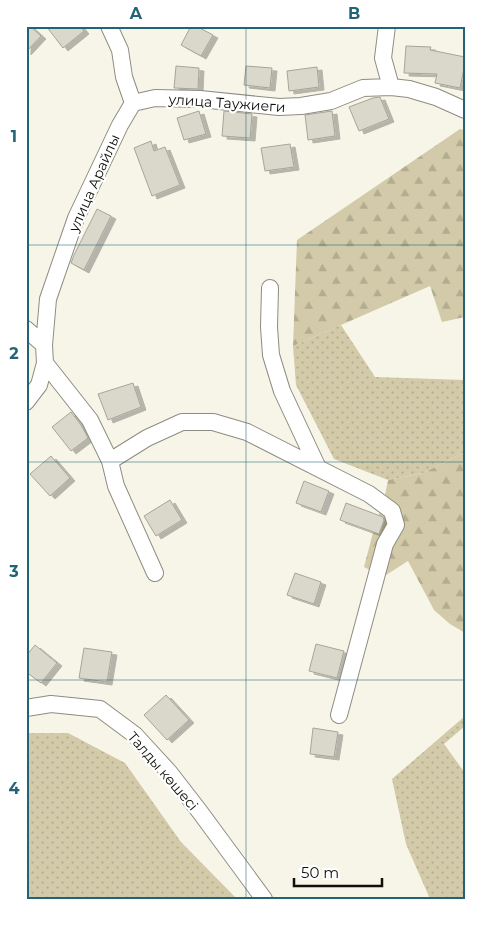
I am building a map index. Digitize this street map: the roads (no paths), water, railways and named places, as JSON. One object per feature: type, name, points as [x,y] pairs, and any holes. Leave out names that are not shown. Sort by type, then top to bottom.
[{"type":"street","points":[[109,26],[120,50],[124,77],[133,103]]},
{"type":"street","points":[[387,26],[383,58],[391,87]]},
{"type":"street","name":"улица Таужиеги","points":[[133,103],[155,98],[200,99],[279,107],[301,106],[331,101],[363,88],[391,87],[409,89],[436,97],[465,110]]},
{"type":"street","name":"улица Арайлы","points":[[45,363],[44,345],[48,299],[76,218],[120,125],[133,103]]},
{"type":"street","points":[[270,288],[269,327],[272,355],[282,391],[318,468]]},
{"type":"street","points":[[26,329],[44,345]]},
{"type":"street","points":[[26,402],[39,385],[45,363]]},
{"type":"street","points":[[45,363],[90,420],[110,461],[116,486],[154,573]]},
{"type":"street","points":[[110,461],[147,438],[182,422],[213,422],[247,432],[369,494],[392,511],[396,525],[385,544],[339,715]]},
{"type":"street","name":"Талды көшесі","points":[[26,708],[51,704],[100,709],[135,735],[169,772],[264,899]]}]
